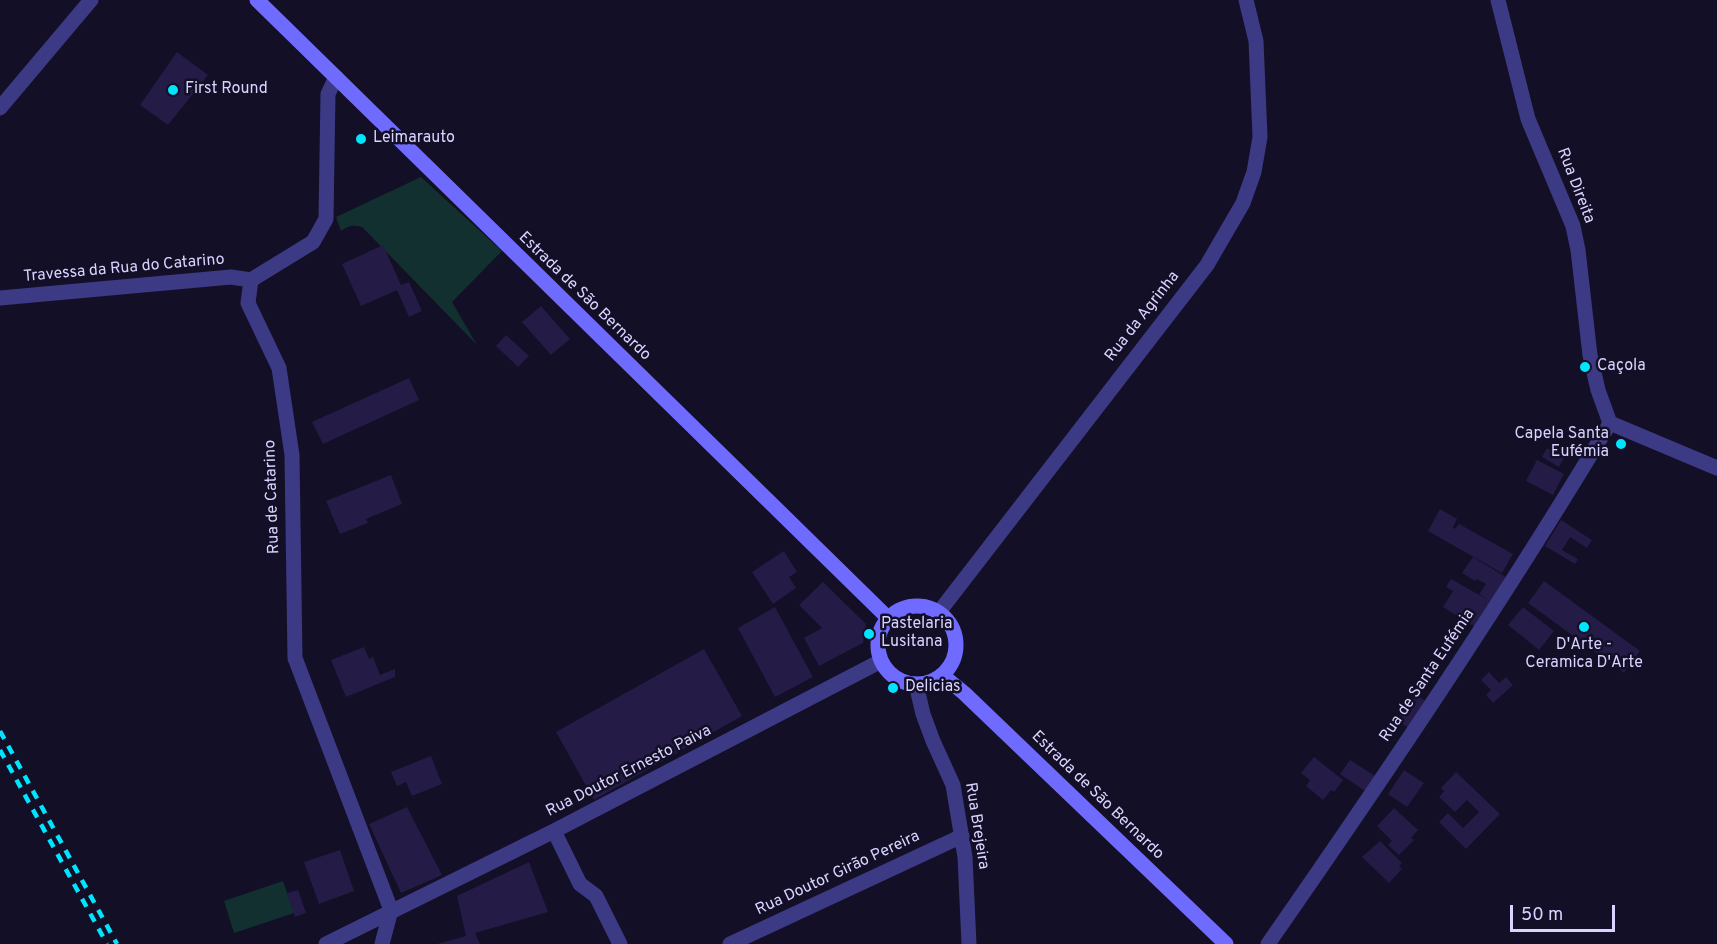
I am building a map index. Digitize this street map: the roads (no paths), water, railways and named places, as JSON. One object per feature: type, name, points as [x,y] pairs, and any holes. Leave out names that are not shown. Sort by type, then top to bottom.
[{"type":"main road","name":"Estrada de São Bernardo","points":[[257,0],[888,618]]},
{"type":"main road","points":[[918,606],[929,607],[939,612],[951,626],[956,642],[955,655],[950,666],[942,675],[925,683],[916,684],[895,678],[881,661],[878,650],[878,639],[888,618],[897,611],[918,606]]},
{"type":"main road","name":"Estrada de São Bernardo","points":[[942,675],[973,701],[1226,944]]},
{"type":"street","points":[[0,108],[91,0]]},
{"type":"street","name":"Rua da Agrinha","points":[[939,612],[1207,265],[1243,203],[1254,172],[1260,137],[1256,41],[1246,0]]},
{"type":"street","name":"Rua Direita","points":[[1498,0],[1528,119],[1573,226],[1578,250],[1590,355],[1598,390],[1610,423]]},
{"type":"street","points":[[251,280],[313,242],[326,219],[328,94],[336,76]]},
{"type":"street","name":"Travessa da Rua do Catarino","points":[[0,298],[231,276],[251,280]]},
{"type":"street","name":"Rua de Catarino","points":[[251,280],[248,303],[279,368],[292,455],[295,658],[391,910]]},
{"type":"street","points":[[1610,423],[1717,468]]},
{"type":"street","name":"Rua de Santa Eufémia","points":[[1269,944],[1548,526],[1610,423]]},
{"type":"street","name":"Rua Doutor Ernesto Paiva","points":[[326,944],[554,831],[881,661]]},
{"type":"street","name":"Rua Brejeira","points":[[916,684],[923,714],[953,785],[966,856],[969,944]]},
{"type":"street","points":[[554,831],[580,884],[596,896],[620,944]]},
{"type":"street","name":"Rua Doutor Girão Pereira","points":[[739,942],[962,836]]},
{"type":"street","points":[[382,944],[391,910]]},
{"type":"railway","points":[[0,731],[117,944]]},
{"type":"railway","points":[[0,750],[107,944]]},
{"type":"place","name":"First Round","points":[[173,90]]},
{"type":"place","name":"Leimarauto","points":[[361,139]]},
{"type":"place","name":"Caçola","points":[[1585,367]]},
{"type":"place","name":"Capela Santa Eufémia","points":[[1621,444]]},
{"type":"place","name":"D'Arte - Ceramica D'Arte","points":[[1584,627]]},
{"type":"place","name":"Pastelaria Lusitana","points":[[869,634]]},
{"type":"place","name":"Delicias","points":[[893,688]]}]
